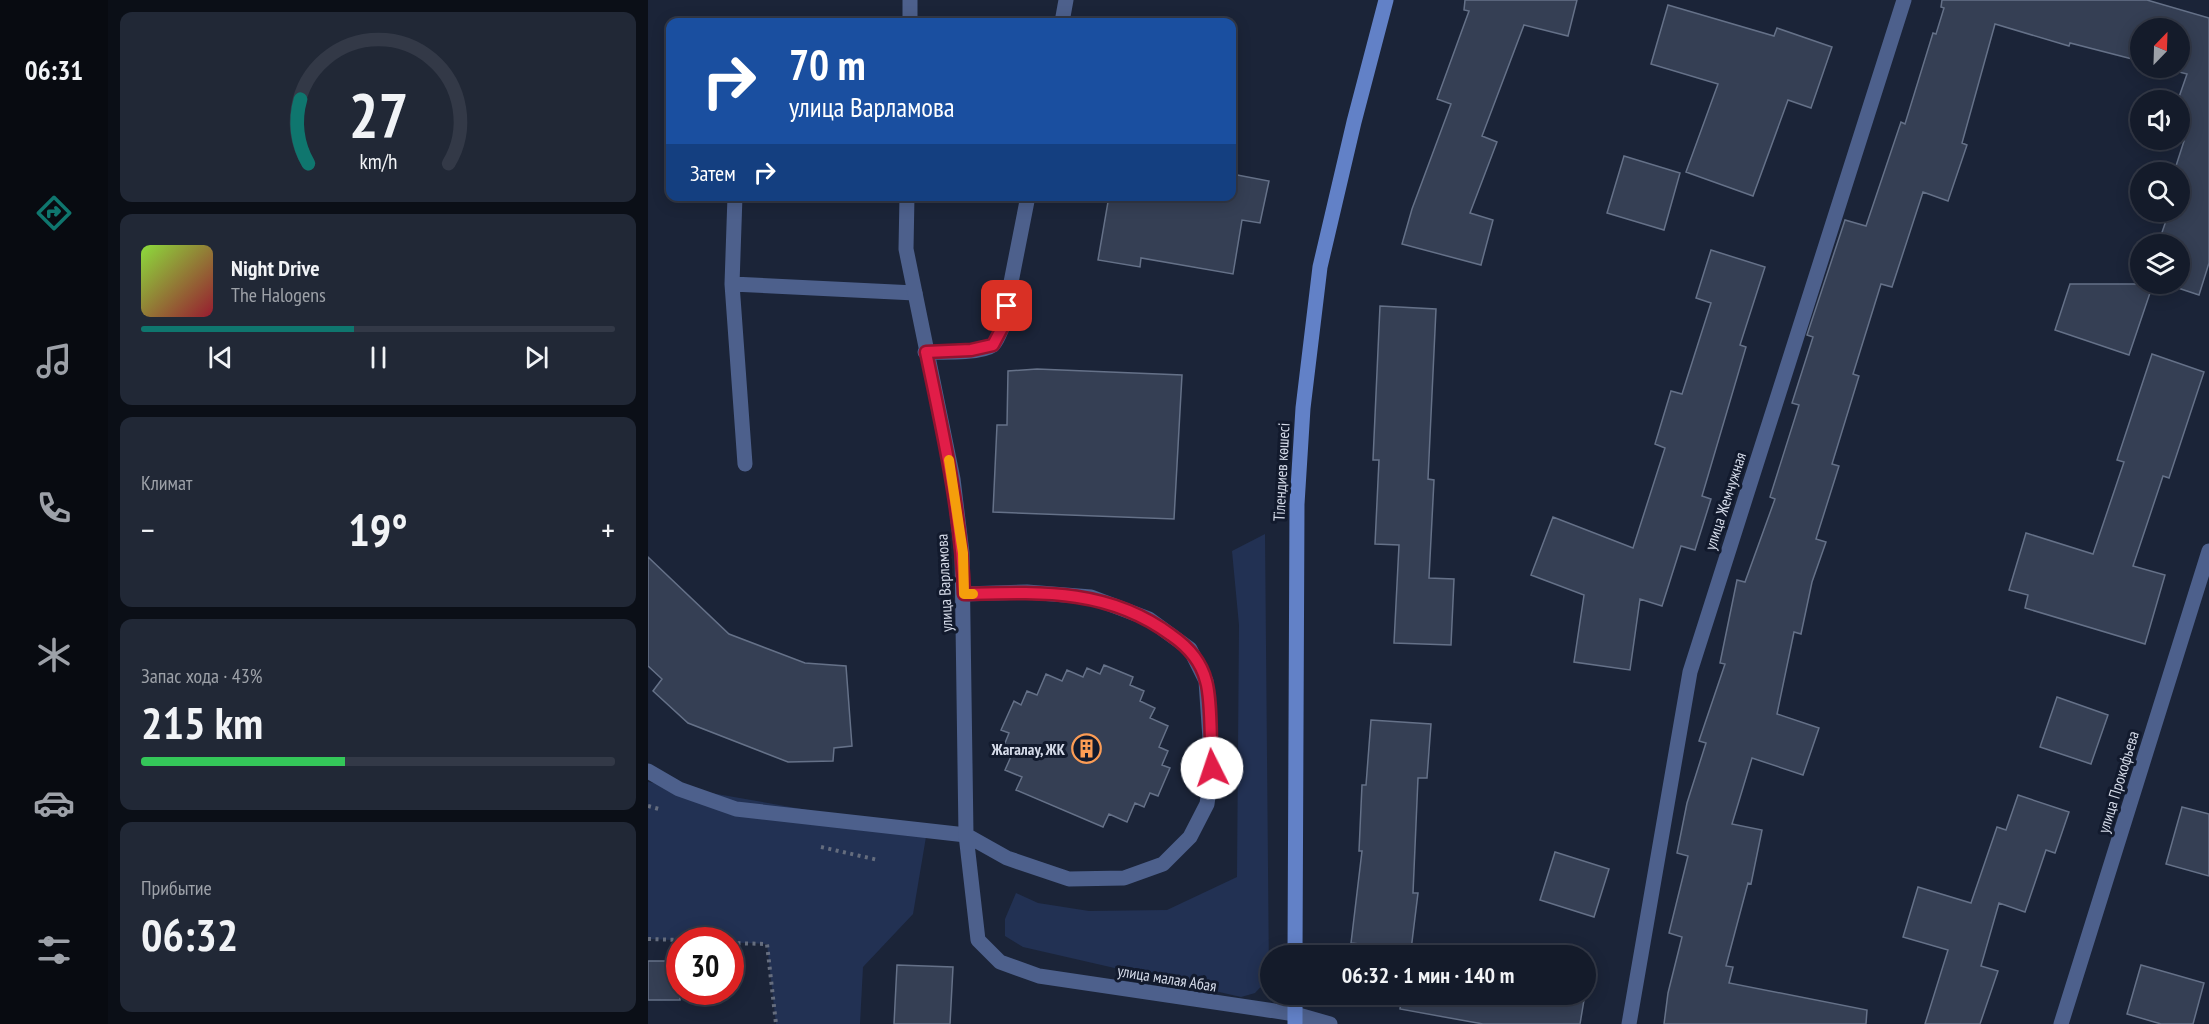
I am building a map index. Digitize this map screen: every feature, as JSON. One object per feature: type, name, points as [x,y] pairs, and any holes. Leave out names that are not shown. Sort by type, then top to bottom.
[{"type":"street","points":[[910,0],[910,18]]},
{"type":"street","points":[[1063,18],[1066,0]]},
{"type":"street","name":"Тілендиев көшесі","points":[[1295,945],[1297,504],[1303,408],[1320,267],[1386,0]]},
{"type":"street","name":"улица Жемчужная","points":[[1629,1024],[1690,672],[1904,0]]},
{"type":"street","points":[[735,201],[732,284],[745,464]]},
{"type":"street","name":"улица Варламова","points":[[907,201],[906,249],[953,478],[963,553],[966,836],[978,940],[1000,962]]},
{"type":"street","points":[[926,352],[982,348],[993,345],[998,338],[1002,328],[1027,201]]},
{"type":"street","points":[[732,284],[915,293]]},
{"type":"street","name":"улица Прокофьева","points":[[2061,1024],[2209,551]]},
{"type":"street","points":[[648,771],[679,789],[736,808],[966,836],[1006,858],[1069,879],[1124,878],[1163,864],[1190,837],[1207,804],[1212,768],[1206,681],[1190,649],[1149,619],[1091,597],[1027,592],[964,594]]},
{"type":"street","name":"улица малая Абая","points":[[1000,962],[1039,976],[1330,1024]]},
{"type":"path","points":[[648,939],[666,940]]},
{"type":"path","points":[[744,943],[767,944],[776,1024]]},
{"type":"shaded area","points":[[1265,534],[1269,945],[1260,945],[1260,988],[1255,993],[1241,997],[1023,947],[1005,936],[1005,919],[1016,893],[1038,903],[1089,911],[1167,910],[1237,877],[1239,625],[1232,551]]},
{"type":"shaded area","points":[[648,782],[927,831],[913,914],[863,967],[860,1024],[776,1024],[767,944],[744,943],[744,927],[666,927],[666,940],[648,939]]},
{"type":"building","points":[[1465,0],[1577,0],[1568,36],[1524,25],[1482,136],[1497,142],[1470,213],[1493,220],[1481,265],[1402,244],[1412,209],[1451,104],[1437,99],[1469,11],[1464,10]]},
{"type":"building","points":[[1942,0],[2147,0],[2209,18],[2209,263],[2199,295],[2190,292],[2190,234],[2161,234],[2166,222],[2190,222],[2190,162],[2177,162],[2181,150],[2190,150],[2190,90],[2181,90],[2186,78],[2190,78],[2190,18],[2130,18],[2130,58],[2070,43],[2069,46],[1995,24],[1962,143],[1967,145],[1948,201],[1923,192],[1892,287],[1881,284],[1853,374],[1859,376],[1832,464],[1839,466],[1816,539],[1826,542],[1812,582],[1801,634],[1794,632],[1777,714],[1819,728],[1803,775],[1752,758],[1732,824],[1762,830],[1751,884],[1748,883],[1726,966],[1733,967],[1729,983],[1867,1010],[1866,1024],[1664,1024],[1668,993],[1682,937],[1669,933],[1688,856],[1677,853],[1687,803],[1706,743],[1699,741],[1725,664],[1720,663],[1737,580],[1745,582],[1775,499],[1770,497],[1799,405],[1792,403],[1813,337],[1807,335],[1845,220],[1866,226],[1901,122],[1905,124],[1933,33],[1936,34],[1944,8],[1941,7]]},
{"type":"building","points":[[1668,5],[1774,36],[1777,28],[1832,47],[1811,108],[1788,100],[1753,196],[1686,172],[1718,84],[1651,64]]},
{"type":"building","points":[[1624,156],[1680,173],[1664,230],[1607,213]]},
{"type":"building","points":[[1236,175],[1269,181],[1260,223],[1242,220],[1233,274],[1141,258],[1140,267],[1098,260],[1108,201],[1236,201]]},
{"type":"building","points":[[1711,250],[1765,267],[1740,345],[1746,347],[1702,496],[1711,499],[1695,550],[1681,546],[1662,606],[1640,599],[1630,670],[1574,662],[1584,595],[1531,575],[1553,517],[1633,548],[1665,448],[1655,444],[1671,391],[1682,394],[1711,303],[1696,298]]},
{"type":"building","points":[[2070,284],[2130,284],[2130,294],[2150,294],[2129,355],[2055,330]]},
{"type":"building","points":[[1380,306],[1436,309],[1428,479],[1434,480],[1429,578],[1454,579],[1451,645],[1394,643],[1399,545],[1375,544],[1379,460],[1373,460]]},
{"type":"building","points":[[2152,354],[2204,372],[2169,478],[2163,476],[2133,566],[2165,575],[2145,644],[2025,608],[2028,595],[2009,590],[2026,533],[2093,554],[2124,462],[2117,460]]},
{"type":"building","points":[[1037,369],[1182,375],[1174,519],[993,512],[997,425],[1007,425],[1008,371]]},
{"type":"building","points":[[648,557],[729,634],[805,663],[846,666],[852,746],[834,748],[833,761],[788,762],[688,723],[653,691],[662,679],[648,666]]},
{"type":"building","name":"Жагалау, ЖК","points":[[1104,665],[1133,677],[1130,685],[1144,691],[1140,701],[1155,708],[1150,718],[1168,726],[1159,747],[1168,751],[1162,765],[1170,768],[1158,796],[1150,793],[1144,807],[1135,803],[1127,822],[1109,814],[1103,827],[1016,790],[1022,777],[1005,770],[1013,752],[1003,748],[1009,733],[1001,730],[1014,701],[1021,705],[1027,691],[1037,695],[1046,674],[1062,681],[1067,670],[1083,677],[1087,668],[1100,674]]},
{"type":"building","points":[[2057,697],[2108,715],[2091,764],[2040,747]]},
{"type":"building","points":[[1371,720],[1431,724],[1427,778],[1418,778],[1413,893],[1418,893],[1412,945],[1351,943],[1362,851],[1359,851],[1362,785],[1366,785]]},
{"type":"building","points":[[2018,795],[2069,812],[2055,853],[2046,850],[2025,912],[1999,903],[1981,966],[1998,971],[1980,1024],[1925,1024],[1948,950],[1903,937],[1918,887],[1971,903],[1997,827],[2006,830]]},
{"type":"building","points":[[2182,807],[2209,814],[2209,876],[2166,864]]},
{"type":"building","points":[[1555,852],[1609,869],[1594,917],[1540,900]]},
{"type":"building","points":[[648,961],[666,961],[666,1000],[648,1000]]},
{"type":"building","points":[[897,965],[953,967],[950,1024],[894,1024]]},
{"type":"building","points":[[2141,965],[2204,983],[2193,1024],[2161,1024],[2127,1014]]},
{"type":"building","points":[[1401,1005],[1583,1005],[1580,1024],[1483,1024],[1400,1009]]},
{"type":"slow traffic","points":[[949,460],[963,553],[964,594],[973,594]]},
{"type":"place","name":"Жагалау, ЖК","points":[[1086,749]]},
{"type":"route","points":[[1007,306],[1002,328],[993,345],[971,350],[926,352],[953,478],[963,553],[964,594],[1027,592],[1091,597],[1149,619],[1190,649],[1206,681],[1212,768]]}]
